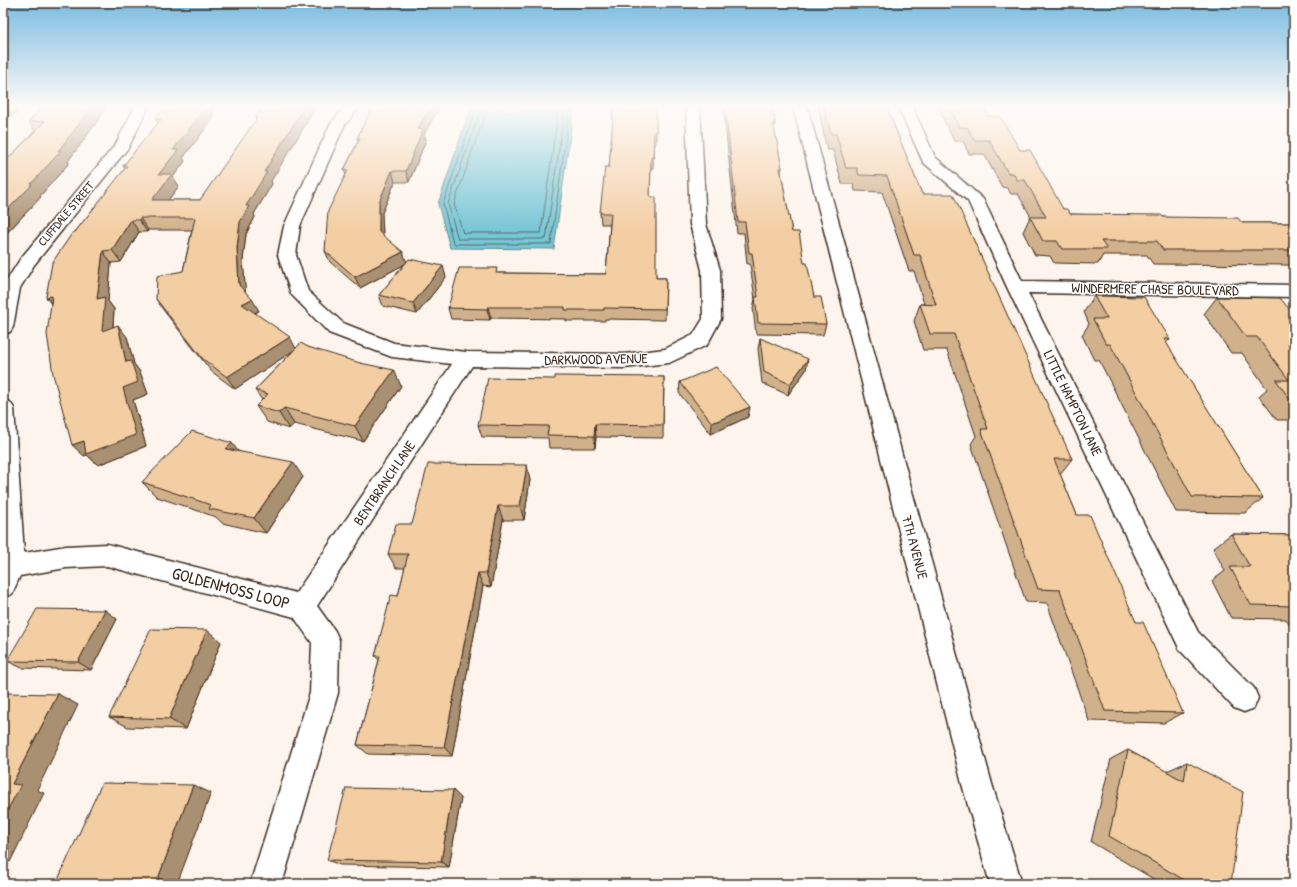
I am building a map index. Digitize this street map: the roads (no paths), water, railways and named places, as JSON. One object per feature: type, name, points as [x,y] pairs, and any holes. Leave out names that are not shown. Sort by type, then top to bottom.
[{"type":"street","name":"CLIFFDALE STREET","points":[[3,327],[11,288],[27,262],[121,147]]},
{"type":"street","name":"DARKWOOD AVENUE","points":[[327,147],[292,226],[287,255],[300,294],[336,328],[392,350],[466,359],[624,361],[669,356],[700,340],[712,319],[712,270],[698,224],[695,147]]},
{"type":"street","name":"7TH AVENUE","points":[[811,147],[977,784],[1006,884]]},
{"type":"street","name":"LITTLE HAMPTON LANE","points":[[923,147],[928,159],[975,199],[1189,641],[1244,698]]},
{"type":"street","name":"WINDERMERE CHASE BOULEVARD","points":[[1016,286],[1291,294]]},
{"type":"street","name":"BENTBRANCH LANE","points":[[302,607],[466,359]]},
{"type":"street","points":[[3,408],[6,573]]},
{"type":"street","name":"GOLDENMOSS LOOP","points":[[6,573],[66,557],[107,555],[302,607],[326,640],[324,693],[266,884]]},
{"type":"water","points":[[457,147],[568,147],[554,249],[450,248],[438,204]]}]
